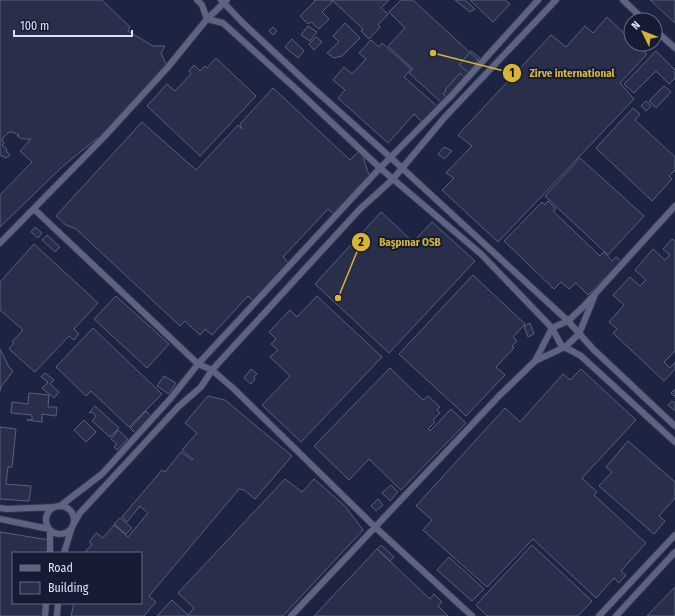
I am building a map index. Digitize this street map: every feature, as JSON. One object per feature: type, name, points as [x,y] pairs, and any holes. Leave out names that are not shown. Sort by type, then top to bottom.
[{"type":"street","points":[[196,0],[202,5],[207,19]]},
{"type":"street","points":[[50,552],[49,530],[46,524],[46,516],[49,512],[102,474],[171,398],[198,364],[390,157],[452,95],[538,0]]},
{"type":"street","points":[[64,552],[71,530],[80,513],[178,407],[201,386],[212,370],[360,209],[393,178],[445,117],[556,0]]},
{"type":"street","points":[[623,0],[636,12]]},
{"type":"street","points":[[0,243],[168,67],[207,19],[224,1],[243,23],[304,80],[568,321],[593,349],[675,426]]},
{"type":"street","points":[[207,19],[223,23],[380,168],[481,254],[552,328],[561,345],[581,356],[675,442]]},
{"type":"street","points":[[663,37],[675,48]]},
{"type":"street","points":[[295,88],[304,80]]},
{"type":"street","points":[[292,616],[499,396],[535,360],[552,328],[568,321],[675,206]]},
{"type":"street","points":[[34,209],[198,364],[212,370],[240,394],[375,527],[472,616]]},
{"type":"street","points":[[535,360],[565,347],[579,334],[596,292]]},
{"type":"street","points":[[634,404],[642,395]]},
{"type":"street","points":[[0,508],[7,509],[57,506],[69,508],[74,516],[74,523]]},
{"type":"street","points":[[0,519],[49,530],[55,534],[62,535],[71,530]]},
{"type":"street","points":[[599,616],[675,535]]},
{"type":"street","points":[[616,616],[675,552]]},
{"type":"street","points":[[652,560],[660,568]]},
{"type":"street","points":[[45,616],[46,604]]},
{"type":"street","points":[[57,616],[58,604]]},
{"type":"shaded area","points":[[0,0],[675,0],[675,616],[0,616]]},
{"type":"building","points":[[0,0],[102,0],[130,27],[128,31],[153,46],[165,46],[161,53],[166,64],[101,135],[62,167],[0,227],[0,195],[32,162],[20,151],[31,139],[22,139],[17,136],[19,135],[12,132],[9,132],[2,139],[4,143],[2,145],[7,149],[6,151],[10,155],[6,158],[0,155]]},
{"type":"building","points":[[314,0],[331,0],[332,2],[322,12],[329,19],[319,29],[311,22],[308,24],[300,16],[315,1]]},
{"type":"building","points":[[332,0],[389,0],[381,8],[388,14],[378,25],[380,27],[369,39],[361,31],[363,29]]},
{"type":"building","points":[[401,0],[413,0],[478,60],[443,104],[409,73],[413,69],[388,46],[405,28],[389,12]]},
{"type":"building","points":[[455,0],[465,0],[475,9],[470,12]]},
{"type":"building","points":[[470,0],[505,0],[510,4],[493,22]]},
{"type":"building","points":[[650,0],[675,0],[675,23]]},
{"type":"building","points":[[607,17],[623,32],[623,52],[645,52],[647,54],[620,83],[634,99],[498,242],[442,190],[454,178],[446,173],[472,146],[458,135],[551,35],[566,47],[585,26],[593,33]]},
{"type":"building","points":[[345,23],[360,38],[342,56],[334,58],[327,53],[339,42],[333,36]]},
{"type":"building","points":[[308,26],[317,32],[310,41],[301,35]]},
{"type":"building","points":[[273,27],[277,31],[273,35],[269,31]]},
{"type":"building","points":[[316,37],[322,42],[314,50],[309,44]]},
{"type":"building","points":[[292,39],[304,51],[298,58],[285,47]]},
{"type":"building","points":[[371,40],[379,47],[382,43],[411,69],[404,77],[438,107],[423,123],[414,114],[388,143],[338,98],[345,90],[333,80],[344,67],[352,74],[366,59],[359,53]]},
{"type":"building","points":[[471,51],[480,58],[476,62],[478,64],[470,74],[459,65]]},
{"type":"building","points":[[655,52],[657,52],[675,70],[675,78],[669,84],[656,71],[634,93],[624,84]]},
{"type":"building","points":[[216,58],[256,96],[200,156],[147,106],[167,84],[175,91],[191,74],[189,71],[194,65],[200,71],[205,66],[207,68]]},
{"type":"building","points":[[460,73],[464,77],[446,97],[443,94],[446,91],[445,90]]},
{"type":"building","points":[[664,86],[671,92],[656,108],[649,101]]},
{"type":"building","points":[[273,88],[350,160],[358,152],[363,157],[370,178],[336,216],[328,209],[283,257],[292,266],[257,304],[248,296],[212,335],[205,329],[200,335],[185,321],[180,326],[76,229],[66,225],[56,216],[142,122],[196,170],[238,125],[242,129],[240,124]]},
{"type":"building","points":[[646,101],[651,106],[646,111],[641,106]]},
{"type":"building","points":[[633,108],[640,114],[635,120],[675,157],[675,170],[669,176],[672,179],[652,201],[596,148]]},
{"type":"building","points":[[444,147],[452,151],[444,159],[438,154]]},
{"type":"building","points":[[580,158],[644,216],[608,255],[545,196]]},
{"type":"building","points":[[548,201],[556,209],[553,211],[600,256],[604,252],[612,261],[616,257],[621,261],[588,295],[576,283],[569,289],[561,282],[554,289],[504,241],[542,202],[545,205]]},
{"type":"building","points":[[381,212],[413,242],[432,222],[475,261],[389,353],[315,284]]},
{"type":"building","points":[[35,227],[42,233],[38,238],[31,232]]},
{"type":"building","points":[[47,235],[60,247],[55,252],[42,240]]},
{"type":"building","points":[[672,239],[675,241],[675,351],[664,362],[670,368],[675,362],[675,369],[664,381],[613,333],[617,329],[609,322],[624,305],[613,295],[630,277],[640,286],[646,280],[635,270],[653,249],[665,260],[670,255],[663,249]]},
{"type":"building","points":[[34,244],[98,303],[74,329],[79,334],[74,340],[69,336],[35,372],[9,349],[14,343],[12,342],[23,330],[0,310],[0,282]]},
{"type":"building","points":[[473,275],[525,324],[513,337],[517,341],[512,346],[514,348],[496,367],[505,375],[466,416],[399,354]]},
{"type":"building","points":[[116,296],[169,344],[147,368],[94,319]]},
{"type":"building","points":[[317,296],[382,357],[301,442],[262,405],[290,376],[270,357],[278,350],[271,344],[276,339],[269,332],[290,310],[297,317]]},
{"type":"building","points":[[530,323],[534,334],[528,337],[524,326]]},
{"type":"building","points":[[93,328],[162,394],[129,427],[91,391],[86,396],[56,367]]},
{"type":"building","points":[[0,349],[9,367],[13,371],[1,387],[0,391]]},
{"type":"building","points":[[390,368],[423,400],[428,396],[440,407],[437,410],[440,413],[433,420],[435,422],[428,429],[430,431],[451,409],[466,423],[401,490],[369,459],[349,480],[314,446]]},
{"type":"building","points":[[251,369],[257,374],[251,384],[244,378]]},
{"type":"building","points":[[581,369],[636,420],[582,478],[597,492],[594,495],[646,543],[621,571],[626,575],[619,583],[614,578],[596,598],[533,539],[487,587],[423,530],[432,520],[416,506],[505,408],[520,422],[563,374],[570,380]]},
{"type":"building","points":[[45,373],[54,380],[50,384],[59,392],[54,398],[42,388],[48,382],[41,377]]},
{"type":"building","points":[[164,376],[176,383],[169,394],[157,386]]},
{"type":"building","points":[[675,389],[675,397],[671,393]]},
{"type":"building","points":[[29,393],[49,395],[48,407],[57,407],[56,416],[42,414],[42,422],[27,420],[32,420],[32,415],[11,413],[12,402],[28,404]]},
{"type":"building","points":[[208,396],[225,400],[292,456],[255,499],[244,490],[239,489],[149,596],[156,602],[144,616],[71,616],[74,604],[142,604],[142,552],[86,552],[92,544],[89,542],[96,533],[103,538],[114,525],[128,537],[148,513],[140,506],[127,522],[122,517],[162,470],[165,472],[181,452],[192,460],[193,459],[182,450],[197,433],[185,423]]},
{"type":"building","points":[[672,401],[675,403],[675,411],[668,405]]},
{"type":"building","points":[[95,406],[119,428],[110,437],[92,421],[96,416],[92,412],[89,413]]},
{"type":"building","points":[[146,411],[151,416],[135,433],[130,428]]},
{"type":"building","points":[[84,420],[96,432],[86,442],[74,430]]},
{"type":"building","points":[[0,427],[16,429],[12,467],[8,467],[6,484],[31,486],[29,501],[0,499]]},
{"type":"building","points":[[118,430],[128,439],[117,450],[114,447],[117,444],[111,439]]},
{"type":"building","points":[[628,441],[675,482],[675,498],[659,516],[665,521],[654,534],[599,486],[612,472],[606,467]]},
{"type":"building","points":[[285,479],[302,492],[314,479],[345,506],[363,530],[283,616],[157,616],[172,600],[188,615],[194,608],[178,593]]},
{"type":"building","points":[[391,485],[398,492],[390,501],[382,493]]},
{"type":"building","points":[[378,499],[383,505],[376,511],[371,506]]},
{"type":"building","points":[[120,518],[132,528],[126,534],[114,524]]},
{"type":"building","points":[[0,532],[49,540],[47,552],[12,552],[12,604],[46,604],[44,616],[0,616]]},
{"type":"building","points":[[381,545],[394,557],[390,561],[377,549]]},
{"type":"building","points":[[532,545],[592,601],[578,616],[487,616],[476,605]]},
{"type":"building","points":[[377,549],[430,599],[434,594],[442,602],[438,606],[448,616],[314,616]]},
{"type":"building","points":[[449,557],[484,589],[472,601],[437,570]]},
{"type":"building","points":[[675,587],[675,616],[647,616]]},
{"type":"place","name":"Zirve international","points":[[433,53]]},
{"type":"place","name":"Başpınar OSB","points":[[338,298]]}]
